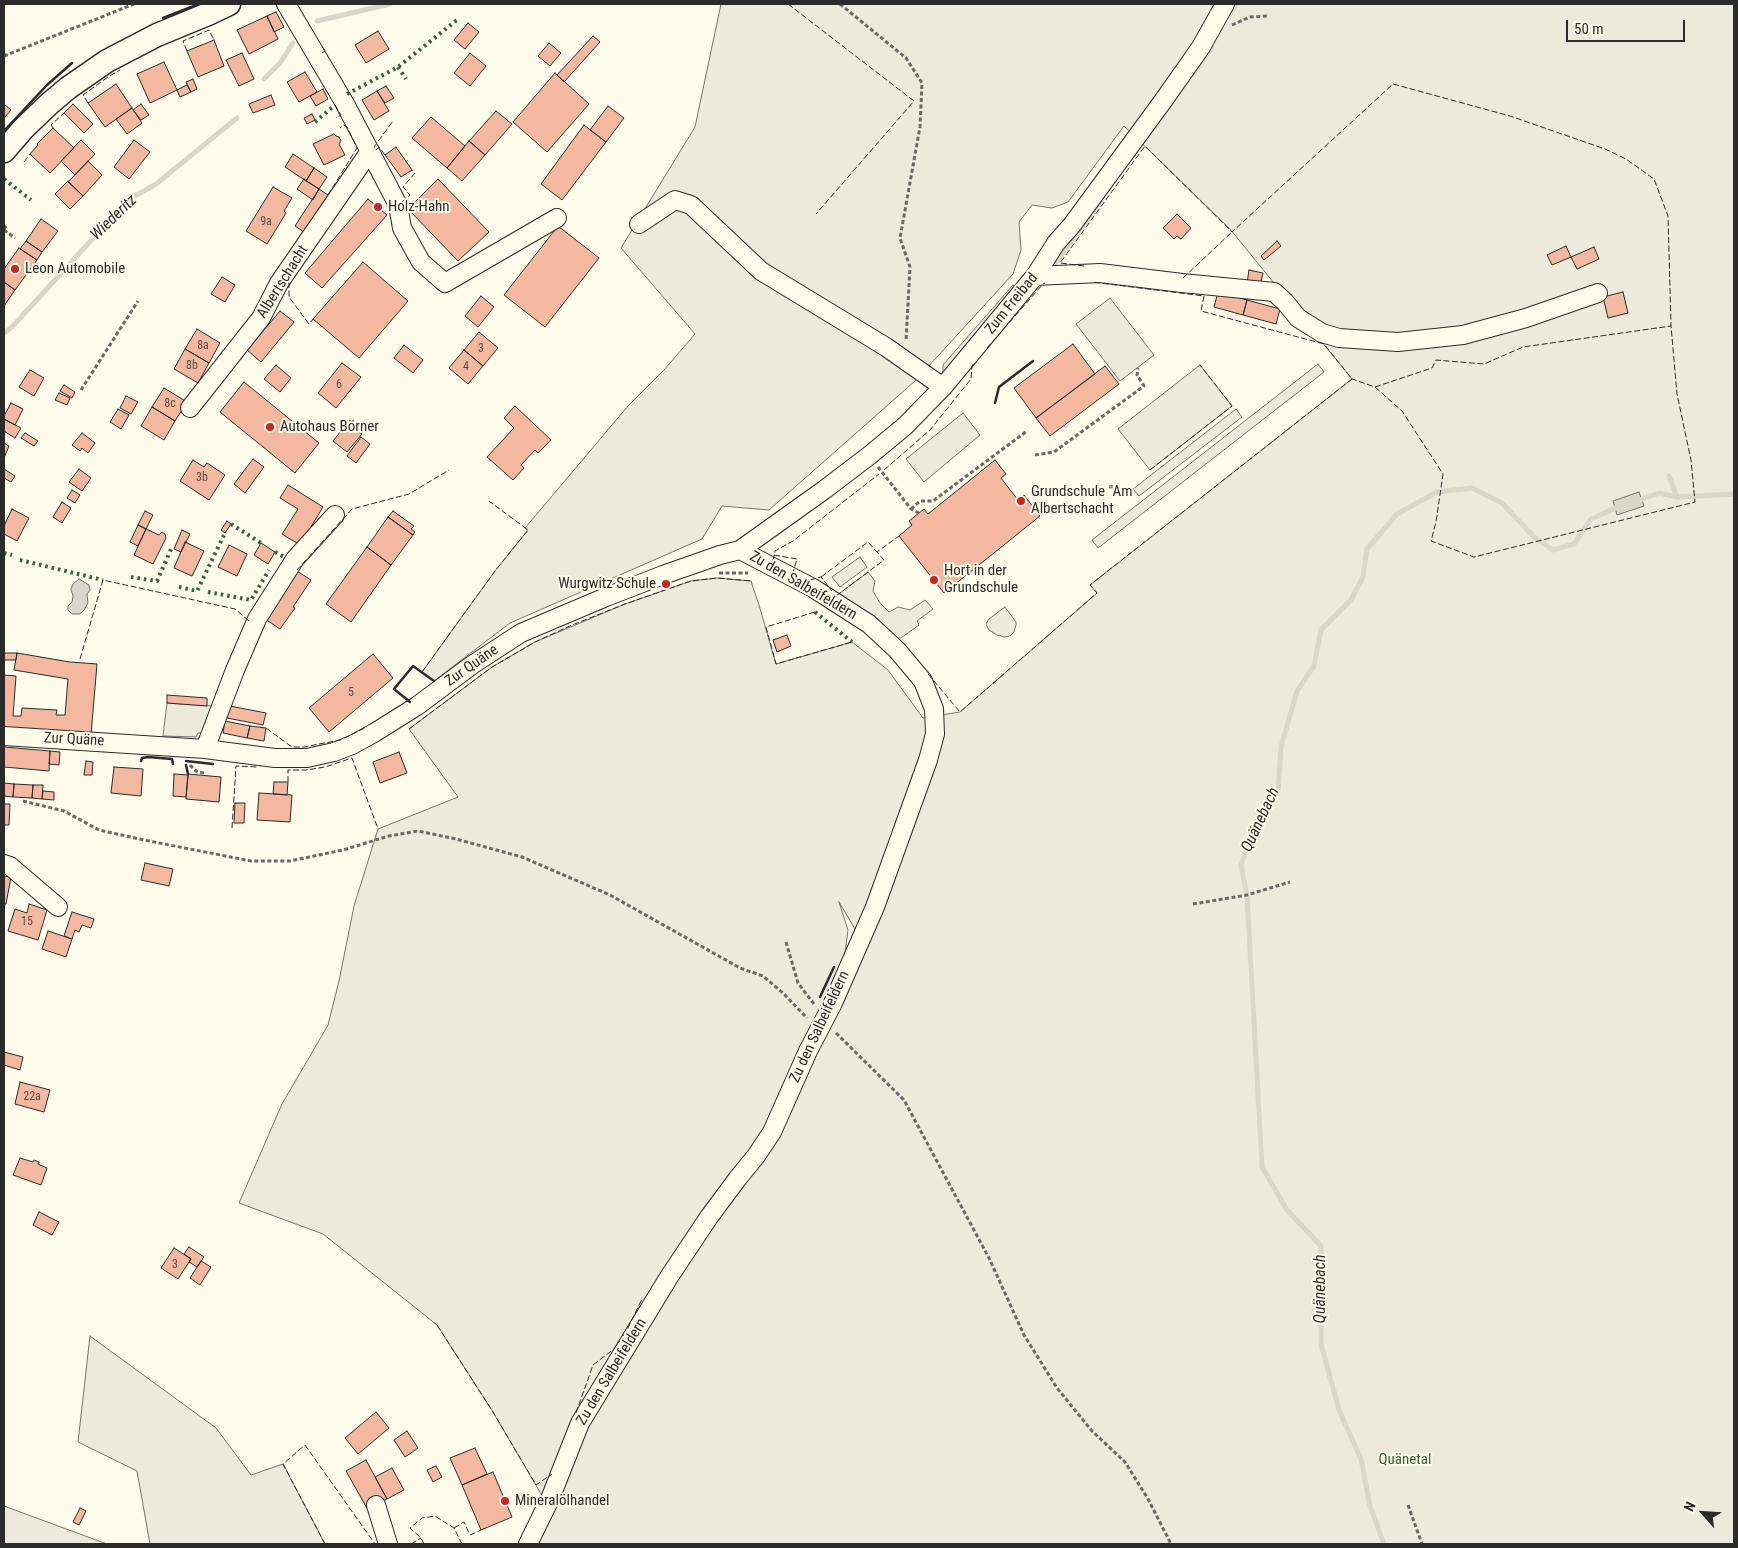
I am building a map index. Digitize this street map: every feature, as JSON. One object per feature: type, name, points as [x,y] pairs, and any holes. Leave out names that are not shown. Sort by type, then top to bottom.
[{"type":"main road","points":[[4,151],[49,104],[68,88],[107,61],[157,35],[229,4]]},
{"type":"street","points":[[286,4],[344,102],[370,151],[398,205],[402,228],[421,262],[445,283],[558,218]]},
{"type":"street","name":"Zum Freibad","points":[[740,550],[824,490],[877,449],[905,426],[943,387],[1036,276],[1056,243],[1072,225],[1201,47],[1224,4]]},
{"type":"street","name":"Albertschacht","points":[[190,408],[261,318],[279,283],[370,151]]},
{"type":"street","points":[[639,224],[675,200],[691,206],[761,271],[886,348],[943,387]]},
{"type":"street","points":[[1036,276],[1100,273],[1182,284],[1274,292],[1298,318],[1322,333],[1339,338],[1398,342],[1463,335],[1526,318],[1598,293]]},
{"type":"street","points":[[205,749],[257,619],[295,559],[335,515]]},
{"type":"street","name":"Zur Quäne","points":[[4,736],[205,749],[275,758],[307,758],[334,752],[352,745],[417,706],[472,665],[521,633],[663,575],[740,550]]},
{"type":"street","name":"Zu den Salbeifeldern","points":[[528,1544],[550,1500],[580,1423],[669,1277],[709,1217],[772,1132],[875,907],[928,760],[935,734],[934,709],[923,682],[896,650],[869,624],[813,588],[740,550]]},
{"type":"street","points":[[4,864],[10,866],[58,907]]},
{"type":"street","points":[[376,1505],[388,1544]]},
{"type":"path","points":[[4,56],[134,4]]},
{"type":"path","points":[[840,4],[906,58],[922,83],[920,127],[900,238],[910,267],[904,360]]},
{"type":"path","points":[[4,230],[15,238]]},
{"type":"path","points":[[81,390],[138,301]]},
{"type":"path","points":[[1034,455],[1054,452],[1144,386],[1137,375],[1138,368]]},
{"type":"path","points":[[911,509],[920,502],[933,501],[1027,431]]},
{"type":"path","points":[[881,471],[911,509],[919,513]]},
{"type":"path","points":[[191,766],[197,772],[205,773]]},
{"type":"path","points":[[23,801],[64,811],[99,830],[251,861],[290,861],[343,850],[389,836],[418,831],[456,839],[522,857],[610,895],[740,968],[763,976],[783,993],[806,1018],[825,1019]]},
{"type":"path","points":[[1193,904],[1248,895],[1290,882]]},
{"type":"path","points":[[786,942],[798,983],[834,1032],[904,1100],[989,1258],[1024,1335],[1063,1395],[1092,1431],[1125,1462],[1148,1499],[1171,1544]]},
{"type":"path","points":[[1408,1505],[1422,1544]]},
{"type":"green space","name":"Quänetal","points":[[721,4],[1734,4],[1734,1544],[536,1544],[551,1511],[493,1412],[437,1325],[323,1234],[239,1203],[282,1104],[328,1025],[354,906],[378,829],[458,797],[409,729],[492,667],[535,642],[625,604],[691,581],[717,578],[751,581],[776,664],[852,642],[888,670],[923,718],[960,712],[1097,593],[1090,585],[1352,379],[1230,229],[1124,126],[1068,202],[1052,208],[1032,205],[1019,222],[1021,250],[1013,274],[915,381],[769,510],[722,506],[702,539],[510,623],[434,681],[422,672],[495,571],[528,530],[525,528],[628,406],[664,370],[695,334],[621,248],[695,127]],"holes":[[[839,902],[855,929],[845,953],[848,930]]]},
{"type":"green space","points":[[1318,364],[1324,372],[1098,548],[1092,540]]},
{"type":"green space","points":[[1200,365],[1232,406],[1150,470],[1118,429]]},
{"type":"green space","points":[[1236,409],[1242,417],[1139,496],[1133,489]]},
{"type":"green space","points":[[868,572],[875,581],[873,591],[880,603],[889,612],[898,607],[910,610],[925,600],[933,609],[917,621],[919,625],[901,638],[894,638],[836,596]]},
{"type":"green space","points":[[1005,607],[1016,622],[1016,625],[1014,632],[1010,636],[1004,637],[989,630],[986,624],[989,619]]},
{"type":"green space","points":[[90,1336],[216,1428],[251,1475],[283,1464],[325,1544],[150,1544],[137,1471],[78,1442]]},
{"type":"green space","points":[[4,1506],[107,1544],[4,1544]]},
{"type":"shaded area","points":[[1013,285],[1022,293],[943,387],[943,365]]},
{"type":"shaded area","points":[[1110,298],[1154,355],[1120,381],[1076,324]]},
{"type":"shaded area","points":[[963,413],[980,435],[924,482],[906,459]]},
{"type":"shaded area","points":[[1639,492],[1644,506],[1617,515],[1613,501]]},
{"type":"shaded area","points":[[860,557],[867,567],[840,587],[832,577]]},
{"type":"shaded area","points":[[79,579],[89,585],[88,603],[80,614],[72,614],[68,610],[73,596],[71,589],[73,584]]},
{"type":"shaded area","points":[[167,703],[212,706],[202,733],[198,733],[196,737],[163,736]]},
{"type":"building","points":[[276,12],[284,27],[274,32],[267,16]]},
{"type":"building","points":[[267,16],[278,39],[249,54],[237,30]]},
{"type":"building","points":[[468,23],[479,32],[465,49],[454,40]]},
{"type":"building","points":[[378,31],[389,49],[366,63],[355,45]]},
{"type":"building","points":[[593,36],[600,42],[564,82],[557,75]]},
{"type":"building","points":[[214,40],[224,66],[198,77],[187,51]]},
{"type":"building","points":[[549,43],[561,53],[550,66],[538,56]]},
{"type":"building","points":[[242,53],[254,79],[239,86],[226,60]]},
{"type":"building","points":[[470,53],[486,66],[470,86],[454,73]]},
{"type":"building","points":[[164,62],[177,90],[150,103],[137,74]]},
{"type":"building","points":[[305,72],[317,92],[299,102],[287,82]]},
{"type":"building","points":[[555,73],[589,104],[547,152],[513,122]]},
{"type":"building","points":[[193,79],[197,89],[191,92],[186,82]]},
{"type":"building","points":[[116,84],[132,108],[105,127],[88,103]]},
{"type":"building","points":[[187,85],[191,92],[180,97],[177,90]]},
{"type":"building","points":[[386,86],[394,98],[385,103],[377,91]]},
{"type":"building","points":[[323,89],[328,99],[316,106],[310,96]]},
{"type":"building","points":[[377,91],[389,111],[374,120],[362,100]]},
{"type":"building","points":[[271,95],[275,105],[253,113],[249,104]]},
{"type":"building","points":[[4,104],[11,110],[4,118]]},
{"type":"building","points":[[73,104],[93,124],[84,133],[64,113]]},
{"type":"building","points":[[141,104],[149,115],[141,120],[133,110]]},
{"type":"building","points":[[608,106],[624,118],[606,142],[590,130]]},
{"type":"building","points":[[132,108],[142,123],[127,134],[116,119]]},
{"type":"building","points":[[496,111],[512,124],[485,155],[469,141]]},
{"type":"building","points":[[312,114],[315,120],[307,124],[304,118]]},
{"type":"building","points":[[431,117],[465,146],[447,168],[412,138]]},
{"type":"building","points":[[584,125],[606,142],[562,200],[541,184]]},
{"type":"building","points":[[53,128],[74,148],[50,173],[30,154]]},
{"type":"building","points":[[334,134],[339,137],[341,141],[339,144],[345,155],[324,165],[313,144]]},
{"type":"building","points":[[81,140],[95,154],[75,175],[61,161]]},
{"type":"building","points":[[134,140],[150,152],[129,179],[114,167]]},
{"type":"building","points":[[469,141],[485,155],[462,181],[447,168]]},
{"type":"building","points":[[396,147],[412,170],[401,177],[385,155]]},
{"type":"building","points":[[293,154],[314,168],[306,181],[285,167]]},
{"type":"building","points":[[88,161],[102,175],[83,196],[68,182]]},
{"type":"building","points":[[314,168],[327,177],[319,189],[306,181]]},
{"type":"building","points":[[304,179],[319,189],[313,200],[297,189]]},
{"type":"building","points":[[438,179],[489,232],[458,261],[408,209]]},
{"type":"building","points":[[68,181],[83,196],[70,209],[55,194]]},
{"type":"building","points":[[273,187],[292,198],[284,211],[286,213],[267,244],[246,231]]},
{"type":"building","points":[[319,189],[331,197],[307,234],[295,226]]},
{"type":"building","points":[[368,199],[387,215],[322,288],[305,273]]},
{"type":"building","points":[[1177,214],[1191,228],[1181,239],[1177,236],[1174,239],[1163,228]]},
{"type":"building","points":[[41,219],[58,231],[42,252],[26,241]]},
{"type":"building","points":[[558,226],[599,258],[545,327],[504,295]]},
{"type":"building","points":[[26,241],[42,252],[37,260],[20,249]]},
{"type":"building","points":[[1277,241],[1281,246],[1264,260],[1261,256]]},
{"type":"building","points":[[1566,246],[1571,257],[1552,265],[1547,255]]},
{"type":"building","points":[[1594,247],[1599,259],[1577,269],[1571,257]]},
{"type":"building","points":[[19,248],[37,260],[15,290],[4,282],[4,269]]},
{"type":"building","points":[[363,262],[408,301],[359,358],[313,319]]},
{"type":"building","points":[[1249,270],[1263,273],[1260,286],[1247,283]]},
{"type":"building","points":[[222,277],[235,285],[225,302],[211,294]]},
{"type":"building","points":[[4,282],[15,290],[4,306]]},
{"type":"building","points":[[1218,292],[1247,300],[1243,315],[1214,307]]},
{"type":"building","points":[[1623,292],[1628,313],[1608,318],[1603,297]]},
{"type":"building","points":[[481,296],[494,307],[478,327],[465,316]]},
{"type":"building","points":[[1247,300],[1280,309],[1276,324],[1243,315]]},
{"type":"building","points":[[280,311],[294,322],[261,362],[247,350]]},
{"type":"building","points":[[197,329],[220,343],[209,363],[185,349]]},
{"type":"building","points":[[479,332],[498,348],[483,366],[464,350]]},
{"type":"building","points":[[1073,344],[1095,374],[1036,418],[1014,388]]},
{"type":"building","points":[[404,345],[423,360],[413,373],[394,358]]},
{"type":"building","points":[[185,349],[209,363],[198,383],[174,369]]},
{"type":"building","points":[[464,350],[483,366],[468,384],[449,368]]},
{"type":"building","points":[[342,363],[361,377],[336,408],[318,393]]},
{"type":"building","points":[[276,365],[291,378],[280,392],[264,379]]},
{"type":"building","points":[[1105,366],[1119,384],[1050,436],[1036,418]]},
{"type":"building","points":[[30,370],[44,378],[34,396],[19,387]]},
{"type":"building","name":"Autohaus Börner","points":[[244,382],[319,443],[295,473],[220,412]]},
{"type":"building","points":[[64,385],[75,392],[72,398],[60,391]]},
{"type":"building","points":[[164,388],[187,402],[175,421],[152,407]]},
{"type":"building","points":[[59,393],[70,398],[67,405],[55,400]]},
{"type":"building","points":[[126,396],[138,402],[131,414],[120,408]]},
{"type":"building","points":[[11,403],[23,409],[15,425],[4,419]]},
{"type":"building","points":[[515,406],[551,440],[538,453],[535,450],[521,465],[524,468],[513,480],[487,457],[514,428],[504,418]]},
{"type":"building","points":[[152,407],[175,421],[164,440],[141,426]]},
{"type":"building","points":[[118,409],[129,415],[121,429],[110,422]]},
{"type":"building","points":[[4,419],[21,428],[15,438],[4,431]]},
{"type":"building","points":[[348,422],[362,434],[347,452],[333,441]]},
{"type":"building","points":[[25,433],[38,441],[34,446],[21,438]]},
{"type":"building","points":[[82,433],[95,443],[88,453],[82,448],[80,451],[72,445]]},
{"type":"building","points":[[361,437],[370,444],[356,463],[347,456]]},
{"type":"building","points":[[4,443],[9,446],[4,458]]},
{"type":"building","points":[[253,459],[264,467],[245,493],[234,484]]},
{"type":"building","points":[[193,460],[204,467],[207,463],[225,475],[209,500],[180,481]]},
{"type":"building","points":[[995,460],[1006,474],[1001,478],[1018,500],[1024,495],[1040,516],[944,593],[899,536],[912,525],[909,521],[924,509],[928,514]]},
{"type":"building","points":[[4,469],[15,476],[11,482],[4,478]]},
{"type":"building","points":[[79,469],[91,478],[82,491],[69,482]]},
{"type":"building","points":[[288,485],[323,507],[300,545],[282,534],[298,509],[280,498]]},
{"type":"building","points":[[72,490],[80,495],[75,503],[67,498]]},
{"type":"building","points":[[62,502],[71,508],[62,523],[53,517]]},
{"type":"building","points":[[12,509],[29,518],[17,541],[4,534],[4,526]]},
{"type":"building","points":[[145,511],[153,515],[146,529],[138,525]]},
{"type":"building","points":[[393,511],[414,526],[411,529],[415,532],[413,535],[388,517]]},
{"type":"building","points":[[388,517],[413,535],[391,565],[367,547]]},
{"type":"building","points":[[227,521],[231,524],[225,533],[221,530]]},
{"type":"building","points":[[138,525],[146,529],[138,546],[130,542]]},
{"type":"building","points":[[146,529],[159,535],[162,532],[166,538],[153,564],[134,555]]},
{"type":"building","points":[[182,530],[190,534],[181,552],[174,549]]},
{"type":"building","points":[[185,542],[204,551],[192,576],[174,568]]},
{"type":"building","points":[[261,543],[275,552],[268,564],[254,555]]},
{"type":"building","points":[[229,545],[247,554],[237,576],[218,567]]},
{"type":"building","points":[[367,547],[391,565],[351,622],[326,604]]},
{"type":"building","points":[[297,571],[311,580],[280,629],[265,619]]},
{"type":"building","points":[[787,635],[791,646],[777,652],[773,640]]},
{"type":"building","points":[[4,653],[17,653],[16,660],[4,660]]},
{"type":"building","points":[[17,653],[70,662],[97,664],[91,735],[4,728],[4,675],[16,676],[13,716],[21,716],[22,708],[57,710],[56,715],[65,715],[68,679],[14,670]]},
{"type":"building","points":[[373,654],[393,678],[329,732],[309,708]]},
{"type":"building","points":[[167,695],[207,698],[207,706],[167,703]]},
{"type":"building","points":[[230,706],[266,713],[263,725],[227,718]]},
{"type":"building","points":[[225,721],[250,726],[247,738],[223,733]]},
{"type":"building","points":[[250,726],[266,728],[264,741],[247,738]]},
{"type":"building","points":[[4,747],[50,751],[49,771],[4,767]]},
{"type":"building","points":[[50,751],[60,752],[59,765],[49,764]]},
{"type":"building","points":[[399,752],[407,773],[380,783],[373,762]]},
{"type":"building","points":[[86,761],[93,762],[92,775],[84,775]]},
{"type":"building","points":[[114,767],[143,769],[141,796],[111,793]]},
{"type":"building","points":[[174,774],[188,775],[186,797],[173,796]]},
{"type":"building","points":[[188,774],[221,777],[219,802],[186,799]]},
{"type":"building","points":[[274,782],[288,782],[287,795],[273,794]]},
{"type":"building","points":[[4,783],[14,784],[13,797],[4,796]]},
{"type":"building","points":[[14,784],[33,785],[32,798],[13,797]]},
{"type":"building","points":[[33,785],[43,785],[42,799],[32,798]]},
{"type":"building","points":[[43,791],[54,792],[54,800],[42,799]]},
{"type":"building","points":[[259,793],[292,795],[290,822],[257,820]]},
{"type":"building","points":[[235,803],[245,803],[244,823],[234,823]]},
{"type":"building","points":[[4,804],[10,804],[9,825],[4,825]]},
{"type":"building","points":[[145,863],[173,869],[169,886],[141,880]]},
{"type":"building","points":[[4,876],[11,877],[6,904],[4,904]]},
{"type":"building","points":[[29,904],[47,910],[38,940],[8,931],[15,909],[27,913]]},
{"type":"building","points":[[72,912],[94,919],[91,928],[82,925],[79,932],[75,930],[72,939],[64,936]]},
{"type":"building","points":[[48,931],[72,939],[66,957],[42,949]]},
{"type":"building","points":[[4,1052],[23,1057],[20,1070],[4,1065]]},
{"type":"building","points":[[20,1082],[50,1090],[44,1112],[15,1104]]},
{"type":"building","points":[[20,1158],[33,1162],[34,1160],[47,1168],[41,1185],[13,1175]]},
{"type":"building","points":[[39,1212],[59,1222],[52,1235],[33,1225]]},
{"type":"building","points":[[189,1247],[204,1257],[197,1267],[189,1262],[191,1259],[184,1254]]},
{"type":"building","points":[[174,1248],[191,1259],[178,1279],[161,1268]]},
{"type":"building","points":[[201,1261],[211,1267],[200,1285],[190,1278]]},
{"type":"building","points":[[376,1412],[389,1428],[358,1454],[345,1438]]},
{"type":"building","points":[[407,1431],[418,1448],[405,1457],[394,1440]]},
{"type":"building","points":[[475,1448],[487,1474],[462,1485],[450,1458]]},
{"type":"building","points":[[366,1460],[387,1499],[368,1510],[346,1471]]},
{"type":"building","points":[[436,1466],[442,1477],[433,1482],[427,1470]]},
{"type":"building","points":[[392,1468],[404,1490],[387,1499],[375,1477]]},
{"type":"building","points":[[493,1472],[512,1517],[481,1530],[462,1485]]},
{"type":"building","points":[[80,1508],[86,1511],[79,1525],[73,1522]]},
{"type":"waterway","name":"Wiederitz","points":[[317,21],[390,4]]},
{"type":"waterway","points":[[1231,11],[1236,4]]},
{"type":"waterway","name":"Wiederitz","points":[[264,79],[280,63],[293,43]]},
{"type":"waterway","points":[[1193,74],[1212,47]]},
{"type":"waterway","name":"Wiederitz","points":[[4,333],[12,327],[128,200],[156,184],[237,118]]},
{"type":"waterway","points":[[1052,268],[1100,202]]},
{"type":"waterway","points":[[1669,476],[1677,497]]},
{"type":"waterway","name":"Quänebach","points":[[1384,1544],[1370,1506],[1361,1459],[1339,1410],[1321,1344],[1321,1246],[1287,1210],[1262,1167],[1247,895],[1241,866],[1250,837],[1278,792],[1281,747],[1297,691],[1314,666],[1321,630],[1351,600],[1363,577],[1367,549],[1397,514],[1437,492],[1472,488],[1502,503],[1533,536],[1553,550],[1574,544],[1591,519],[1620,506]]},
{"type":"waterway","name":"Quänebach","points":[[1637,501],[1659,493],[1677,497],[1734,494]]},
{"type":"hedge","points":[[347,94],[398,67],[457,20]]},
{"type":"hedge","points":[[398,67],[406,79]]},
{"type":"hedge","points":[[315,122],[335,105]]},
{"type":"hedge","points":[[4,179],[31,200]]},
{"type":"hedge","points":[[231,524],[261,543]]},
{"type":"hedge","points":[[179,587],[197,591],[225,533]]},
{"type":"hedge","points":[[131,577],[157,581],[172,547]]},
{"type":"hedge","points":[[275,552],[286,558]]},
{"type":"hedge","points":[[4,553],[12,555]]},
{"type":"hedge","points":[[20,560],[103,580]]},
{"type":"hedge","points":[[208,592],[251,600],[269,570]]},
{"type":"hedge","points":[[815,612],[852,642]]},
{"type":"fence","points":[[788,4],[914,101],[816,214]]},
{"type":"fence","points":[[187,51],[183,41],[209,30],[214,40]]},
{"type":"fence","points":[[322,53],[325,51],[323,47]]},
{"type":"fence","points":[[88,103],[83,95],[120,70]]},
{"type":"fence","points":[[1084,266],[1060,263],[1145,146],[1232,232],[1393,84],[1510,116],[1605,149],[1626,159],[1654,179],[1668,216],[1671,326],[1677,394],[1691,460],[1695,502],[1474,557],[1431,541],[1436,522],[1443,474],[1402,411],[1375,387],[1352,379]]},
{"type":"fence","points":[[335,105],[341,115],[336,118]]},
{"type":"fence","points":[[53,128],[51,125],[64,113]]},
{"type":"fence","points":[[385,155],[379,147],[376,150],[374,147],[393,121]]},
{"type":"fence","points":[[328,195],[357,148],[347,127],[344,125],[340,128]]},
{"type":"fence","points":[[24,162],[30,154]]},
{"type":"fence","points":[[402,202],[410,195],[403,187],[415,173],[412,170]]},
{"type":"fence","points":[[1183,278],[1232,232]]},
{"type":"fence","points":[[289,282],[289,297],[309,324],[313,319]]},
{"type":"fence","points":[[928,674],[960,712],[1097,593],[1090,585],[1352,379],[1324,344],[1201,311],[1204,296],[1092,282]]},
{"type":"fence","points":[[987,348],[1045,283]]},
{"type":"fence","points":[[1375,387],[1432,368],[1436,360],[1484,364],[1523,347],[1671,326]]},
{"type":"fence","points":[[884,470],[930,430],[971,379],[974,363]]},
{"type":"fence","points":[[1150,470],[1232,406],[1200,365]]},
{"type":"fence","points":[[297,570],[352,509],[409,494],[449,470]]},
{"type":"fence","points":[[773,561],[775,551],[793,541],[879,474]]},
{"type":"fence","points":[[422,672],[495,571],[528,530],[489,501]]},
{"type":"fence","points":[[836,596],[884,560],[877,552],[899,536]]},
{"type":"fence","points":[[821,577],[868,542],[877,552]]},
{"type":"fence","points":[[774,555],[797,559],[793,572]]},
{"type":"fence","points":[[810,580],[821,577],[832,591]]},
{"type":"fence","points":[[409,729],[492,667],[535,642],[572,625],[691,581],[717,578],[751,581]]},
{"type":"fence","points":[[80,659],[103,580],[235,609],[249,621]]},
{"type":"fence","points":[[815,612],[766,627],[776,664],[852,642]]},
{"type":"fence","points":[[266,728],[292,747],[304,747],[340,740],[367,727]]},
{"type":"fence","points":[[288,782],[288,770],[325,767],[352,758],[378,829]]},
{"type":"fence","points":[[232,828],[236,766],[258,767]]},
{"type":"fence","points":[[576,1413],[593,1365],[614,1349],[626,1332],[642,1299]]},
{"type":"fence","points":[[437,1325],[493,1412],[536,1485],[552,1474]]},
{"type":"fence","points":[[325,1544],[283,1464],[305,1445],[375,1544]]},
{"type":"fence","points":[[424,1544],[421,1538],[410,1528],[422,1518],[435,1516],[454,1528],[462,1544]]},
{"type":"fence","points":[[454,1528],[464,1522],[470,1535],[481,1530]]},
{"type":"fence","points":[[411,1544],[421,1538]]},
{"type":"wall","points":[[163,18],[199,4]]},
{"type":"wall","points":[[4,131],[47,85],[72,63]]},
{"type":"wall","points":[[995,403],[999,387],[1033,361]]},
{"type":"wall","points":[[410,702],[394,689],[413,666],[434,681]]},
{"type":"wall","points":[[141,761],[142,758],[148,757],[172,759],[173,764]]},
{"type":"wall","points":[[186,761],[213,764]]},
{"type":"wall","points":[[186,765],[188,774]]},
{"type":"wall","points":[[820,997],[834,967]]},
{"type":"place","name":"Holz-Hahn","points":[[378,207]]},
{"type":"place","name":"Leon Automobile","points":[[15,269]]},
{"type":"place","name":"Autohaus Börner","points":[[270,427]]},
{"type":"place","name":"Grundschule \"Am Albertschacht","points":[[1021,501]]},
{"type":"place","name":"Hort in der Grundschule","points":[[934,580]]},
{"type":"place","name":"Wurgwitz Schule","points":[[666,584]]},
{"type":"place","name":"Mineralölhandel","points":[[505,1501]]}]
